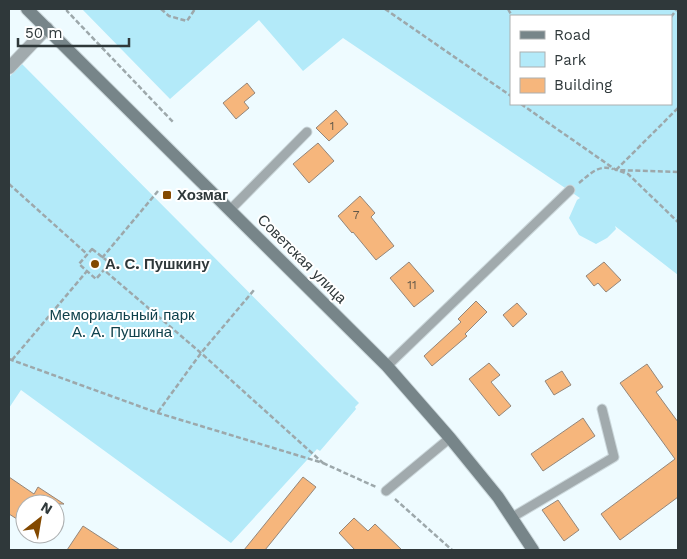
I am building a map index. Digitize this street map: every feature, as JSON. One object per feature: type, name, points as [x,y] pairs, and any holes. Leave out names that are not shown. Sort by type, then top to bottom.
[{"type":"main road","name":"Советская улица","points":[[27,9],[387,366],[450,438],[498,497],[532,550]]},
{"type":"street","points":[[9,68],[47,28]]},
{"type":"lane","points":[[230,210],[307,132]]},
{"type":"lane","points":[[387,366],[570,190]]},
{"type":"lane","points":[[511,518],[614,457],[602,409]]},
{"type":"lane","points":[[386,491],[450,438]]},
{"type":"path","points":[[67,9],[174,123]]},
{"type":"path","points":[[161,9],[169,16],[188,21],[195,9]]},
{"type":"path","points":[[385,9],[510,95]]},
{"type":"path","points":[[522,105],[616,170],[678,172]]},
{"type":"path","points":[[616,170],[678,108]]},
{"type":"path","points":[[570,190],[597,169],[607,167],[628,174],[678,222]]},
{"type":"path","points":[[9,184],[87,254]]},
{"type":"path","points":[[102,258],[158,191]]},
{"type":"path","points":[[92,249],[110,263],[96,279],[79,264],[87,254],[92,249]]},
{"type":"path","points":[[87,271],[11,359],[158,413],[323,463],[201,353],[104,270]]},
{"type":"path","points":[[158,413],[201,353],[254,290]]},
{"type":"green space","points":[[82,9],[678,9],[678,275],[615,226],[616,229],[607,238],[596,244],[579,235],[569,218],[577,200],[580,198],[343,38],[303,71],[259,20],[170,99]]},
{"type":"green space","name":"Мемориальный парк А. А. Пушкина","points":[[22,64],[359,403],[320,451],[317,449],[231,543],[21,390],[9,408],[9,77]]},
{"type":"building","points":[[247,83],[255,93],[244,102],[249,108],[236,119],[223,103]]},
{"type":"building","points":[[336,110],[348,124],[329,141],[316,128]]},
{"type":"building","points":[[318,143],[334,161],[309,183],[293,164]]},
{"type":"building","points":[[360,196],[375,213],[371,217],[394,246],[376,260],[338,216]]},
{"type":"building","points":[[409,262],[434,291],[414,307],[390,278]]},
{"type":"building","points":[[604,262],[621,280],[606,292],[598,283],[594,286],[586,276]]},
{"type":"building","points":[[476,301],[487,312],[465,334],[467,336],[432,366],[424,356],[461,322],[458,319]]},
{"type":"building","points":[[517,303],[527,314],[513,327],[503,315]]},
{"type":"building","points":[[489,363],[500,375],[491,382],[511,406],[499,416],[469,379]]},
{"type":"building","points":[[647,364],[663,387],[656,392],[678,422],[678,497],[620,540],[601,514],[675,459],[620,383]]},
{"type":"building","points":[[562,371],[571,385],[554,395],[545,381]]},
{"type":"building","points":[[583,418],[595,436],[543,471],[531,454]]},
{"type":"building","points":[[9,477],[34,494],[15,494],[15,518],[9,514]]},
{"type":"building","points":[[303,477],[316,487],[265,550],[244,550]]},
{"type":"building","points":[[38,487],[49,494],[34,494]]},
{"type":"building","points":[[558,500],[579,530],[564,541],[542,510]]},
{"type":"building","points":[[354,518],[368,531],[375,524],[402,550],[355,550],[339,533]]},
{"type":"building","points":[[83,526],[120,550],[67,550]]},
{"type":"place","name":"Хозмаг","points":[[167,195]]},
{"type":"place","name":"А. С. Пушкину","points":[[95,264]]}]
